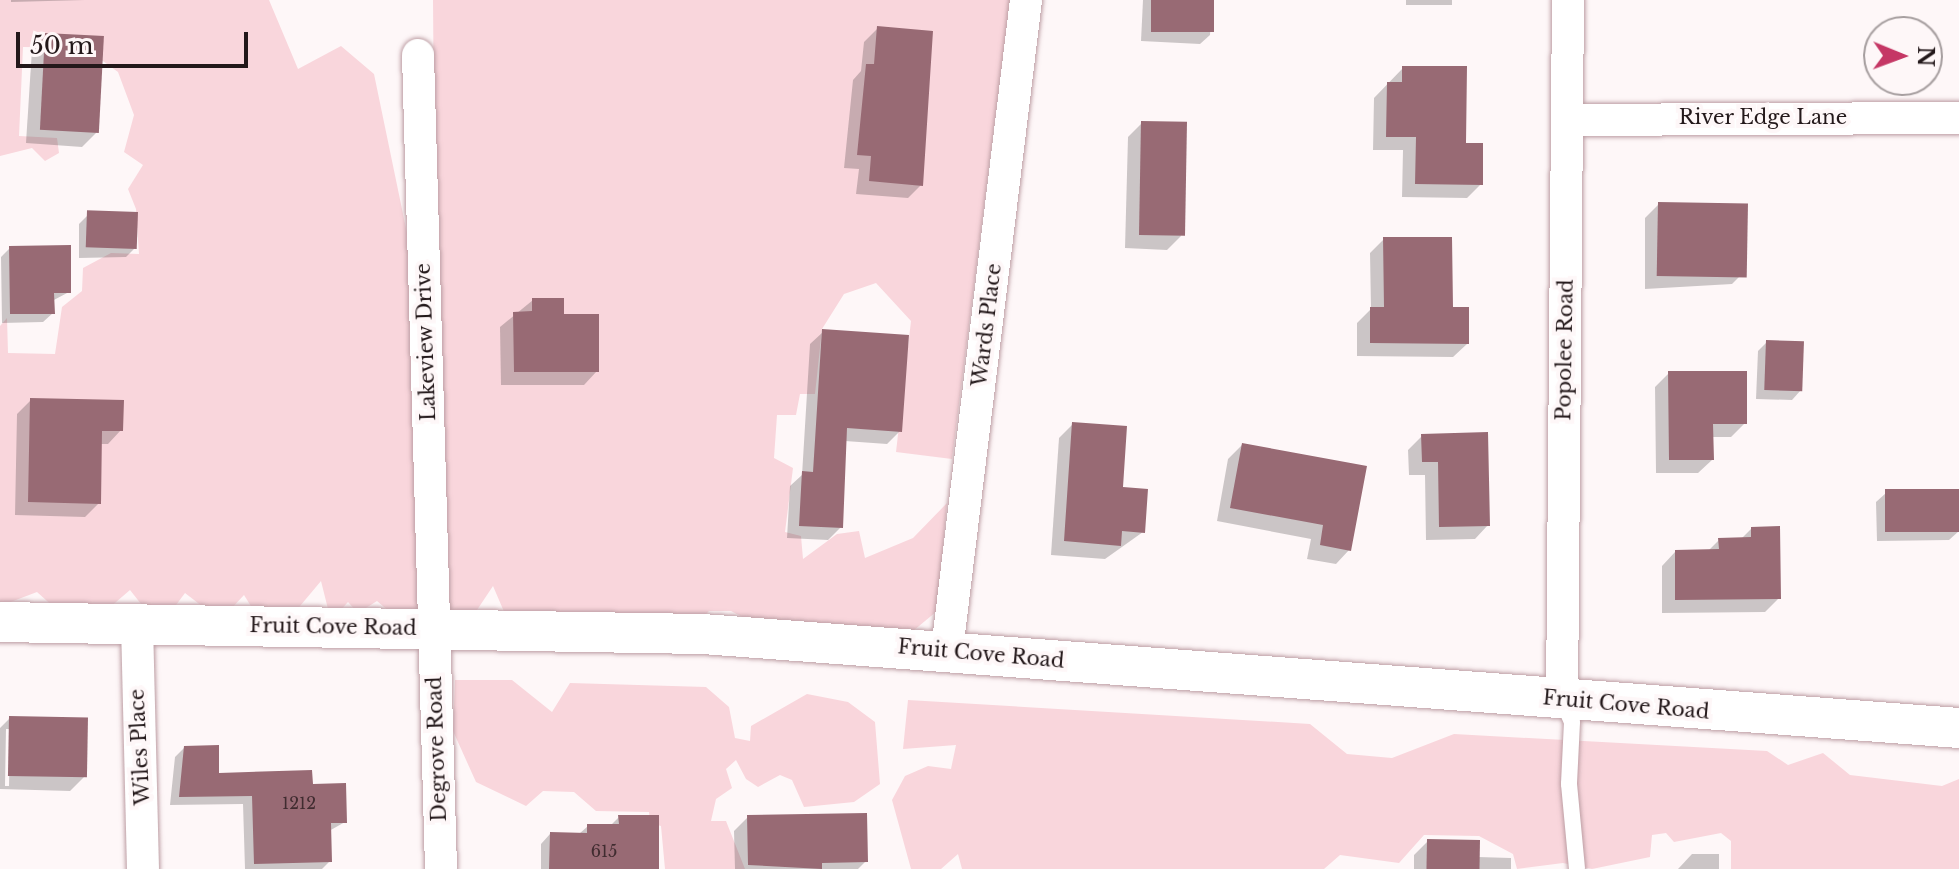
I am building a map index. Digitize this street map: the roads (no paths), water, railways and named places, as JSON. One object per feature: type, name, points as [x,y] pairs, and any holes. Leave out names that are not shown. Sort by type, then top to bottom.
[{"type":"street","name":"Wards Place","points":[[947,650],[1026,0]]},
{"type":"street","name":"Popolee Road","points":[[1562,700],[1568,0]]},
{"type":"street","name":"Lakeview Drive","points":[[418,55],[433,628]]},
{"type":"street","name":"River Edge Lane","points":[[1567,120],[1959,118]]},
{"type":"street","name":"Fruit Cove Road","points":[[0,622],[703,634],[1959,728]]},
{"type":"street","name":"Wiles Place","points":[[137,624],[143,869]]},
{"type":"street","name":"Degrove Road","points":[[433,628],[441,869]]},
{"type":"lane","points":[[1562,700],[1572,722],[1569,784],[1577,869]]}]
